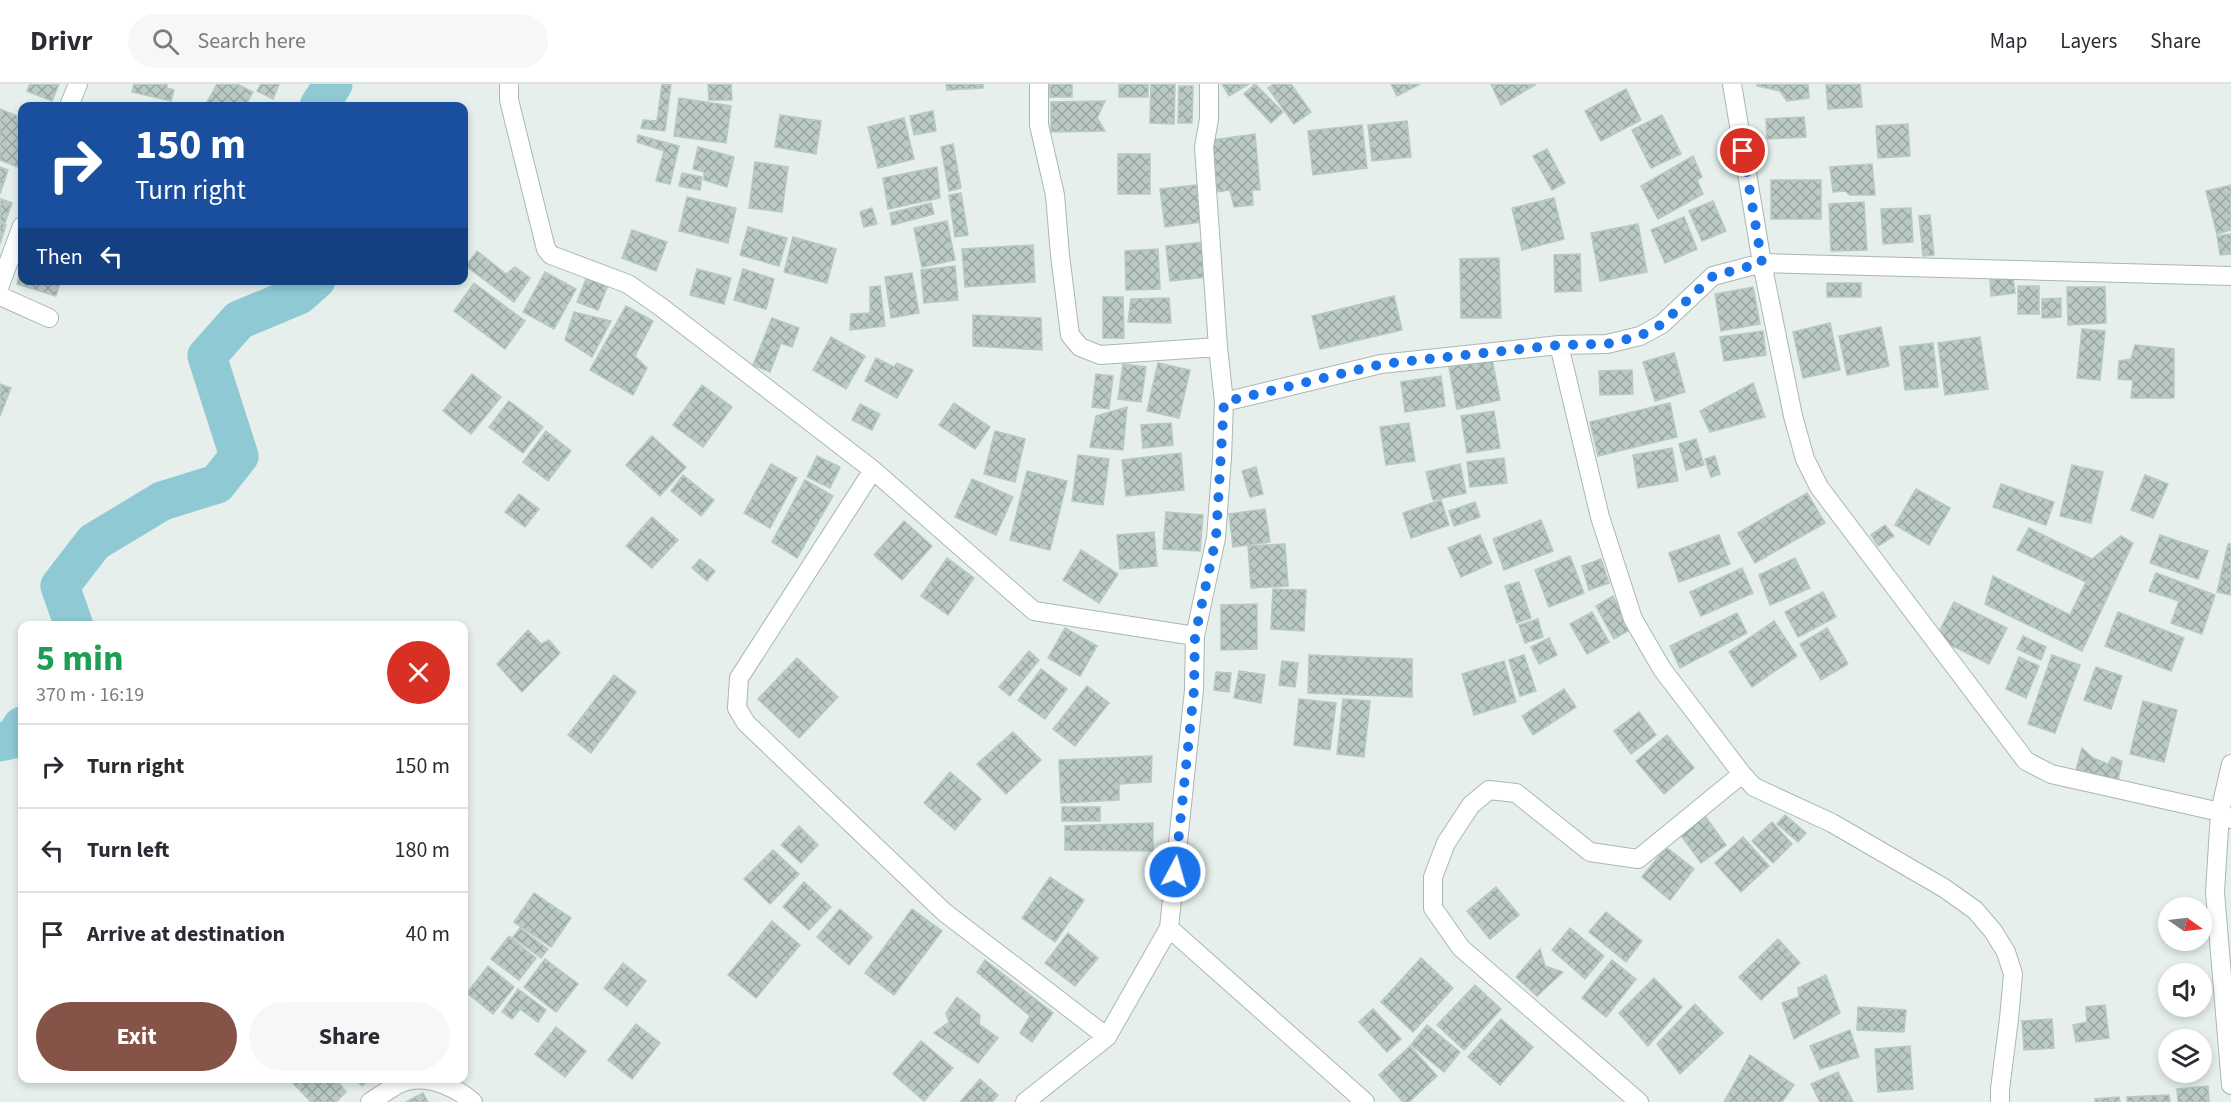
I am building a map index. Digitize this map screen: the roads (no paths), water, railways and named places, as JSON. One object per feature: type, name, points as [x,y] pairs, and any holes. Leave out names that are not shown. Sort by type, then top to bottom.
[{"type":"street","points":[[71,102],[78,84]]},
{"type":"street","points":[[509,84],[509,100],[543,238],[546,249],[551,255],[628,284],[661,307],[873,470],[1034,611],[1195,636]]},
{"type":"street","points":[[1039,84],[1039,125],[1055,195],[1070,335],[1080,347],[1100,355],[1218,347]]},
{"type":"street","points":[[1025,1102],[1107,1037],[1169,927],[1194,690],[1195,636],[1216,538],[1224,402],[1204,147],[1209,119],[1209,84]]},
{"type":"street","points":[[1732,84],[1762,263],[1793,417],[1805,459],[1819,487],[2026,761],[2051,774],[2225,816]]},
{"type":"street","points":[[0,285],[18,237]]},
{"type":"street","points":[[1224,402],[1382,364],[1559,345],[1607,344],[1640,336],[1662,324],[1713,276],[1762,263],[2231,276]]},
{"type":"street","points":[[0,296],[49,318]]},
{"type":"street","points":[[1559,345],[1600,517],[1634,619],[1662,669],[1754,787],[1832,823],[1944,888],[1975,910],[1993,931],[2006,952],[2013,974],[2000,1102]]},
{"type":"street","points":[[873,470],[739,678],[737,708],[746,723],[944,912],[1107,1037]]},
{"type":"street","points":[[2231,764],[2215,892],[2231,1085]]},
{"type":"street","points":[[1639,1102],[1461,948],[1433,908],[1433,877],[1446,843],[1471,805],[1489,790],[1516,793],[1590,852],[1638,859],[1742,774]]},
{"type":"street","points":[[1169,927],[1365,1102]]},
{"type":"street","points":[[370,1102],[403,1083]]},
{"type":"street","points":[[439,1083],[460,1091],[473,1102]]},
{"type":"waterway","points":[[322,102],[333,84]]},
{"type":"waterway","points":[[72,621],[60,586],[94,542],[162,501],[217,484],[239,456],[207,356],[239,320],[299,295],[310,285]]},
{"type":"waterway","points":[[0,742],[14,739],[18,732]]}]
